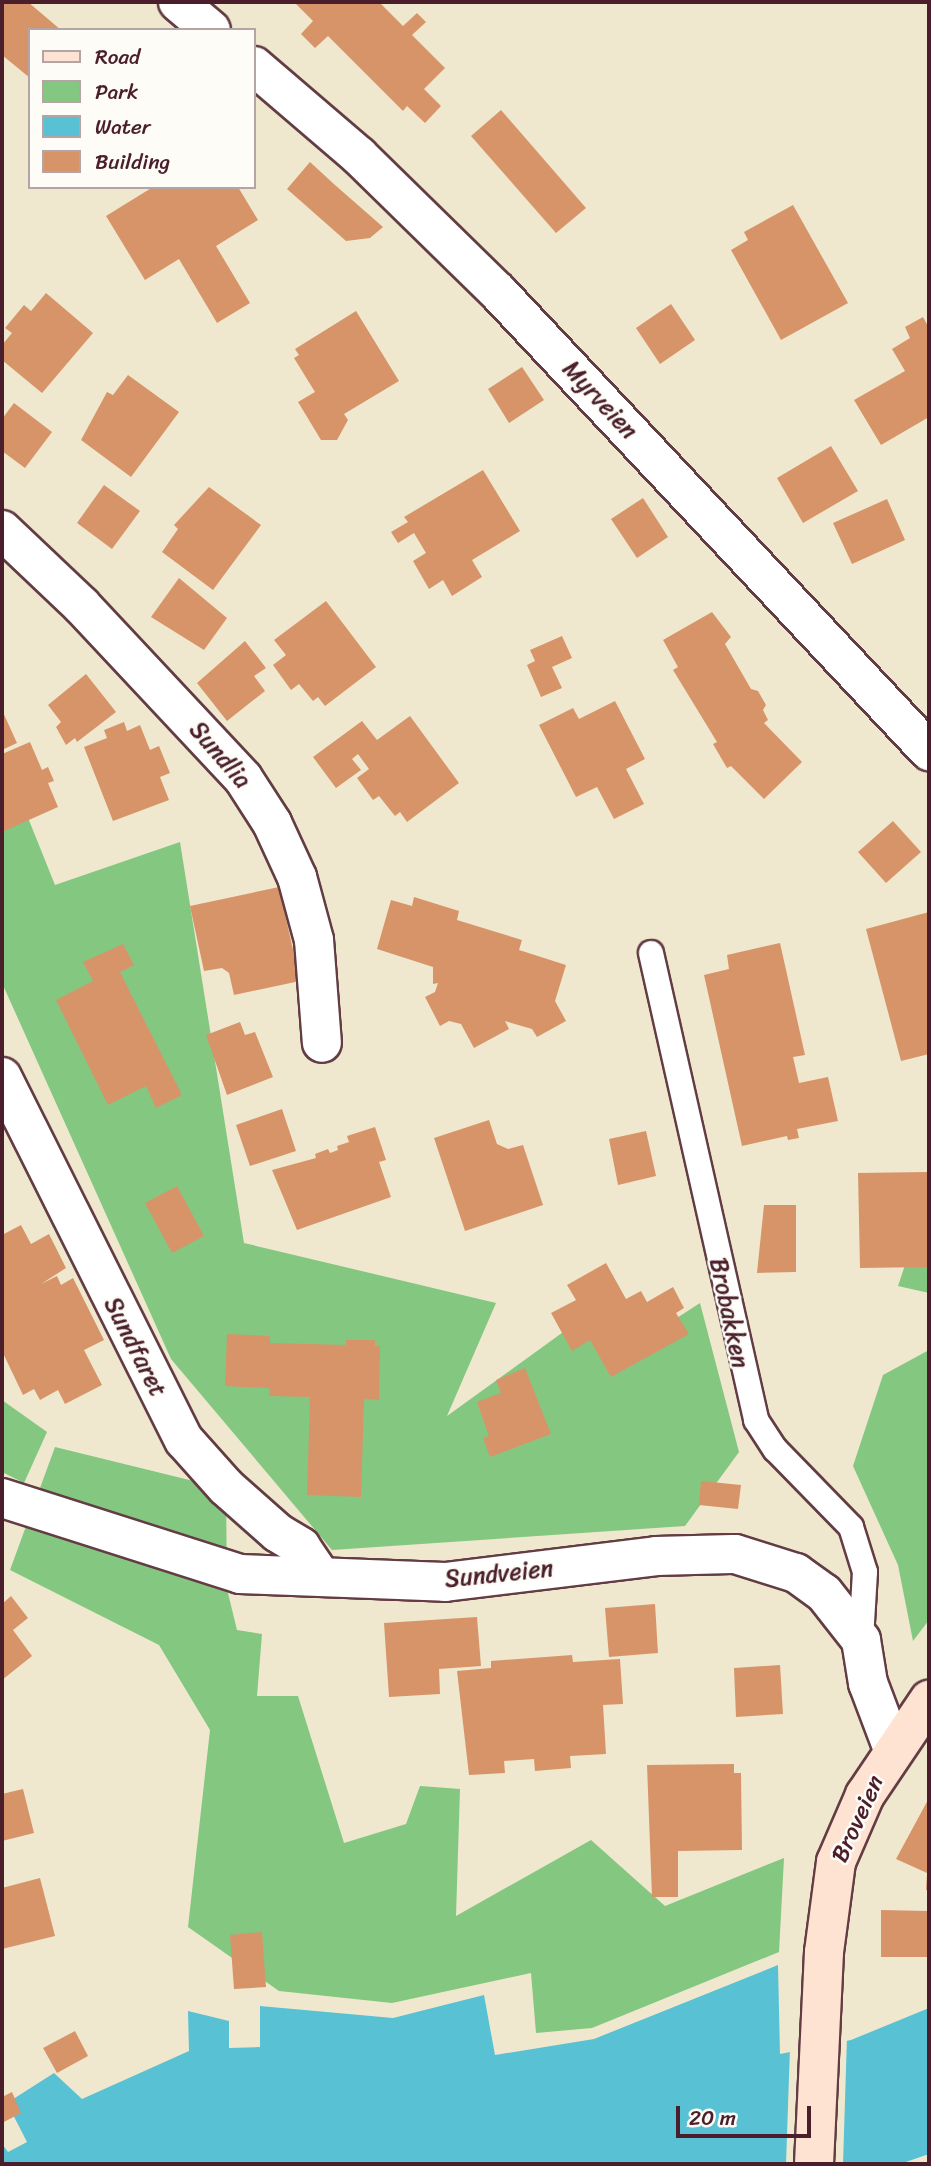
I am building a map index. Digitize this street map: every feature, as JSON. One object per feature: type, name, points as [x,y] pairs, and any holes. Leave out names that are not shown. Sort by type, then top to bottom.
[{"type":"street","points":[[178,2],[209,28]]},
{"type":"street","name":"Myrveien","points":[[256,68],[359,156],[498,292],[929,751]]},
{"type":"street","name":"Sundlia","points":[[2,530],[81,605],[184,714],[243,778],[272,822],[297,877],[314,940],[322,1043]]},
{"type":"street","name":"Sundfaret","points":[[2,1077],[184,1440],[226,1488],[278,1533],[301,1547],[321,1577]]},
{"type":"street","name":"Sundveien","points":[[2,1498],[240,1574],[445,1582],[656,1556],[735,1554],[796,1573],[824,1593],[861,1640],[868,1683],[893,1749]]},
{"type":"street","name":"Broveien","points":[[814,2164],[824,1952],[830,1894],[842,1843],[893,1749],[929,1700]]},
{"type":"lane","name":"Brobakken","points":[[651,953],[756,1420],[775,1449],[851,1527],[864,1572],[861,1640]]},
{"type":"green space","points":[[2,753],[55,885],[180,842],[244,1243],[496,1303],[447,1416],[566,1330],[649,1336],[700,1303],[739,1452],[685,1526],[332,1550],[171,1359],[2,983]]},
{"type":"green space","points":[[929,1194],[929,1293],[898,1286]]},
{"type":"green space","points":[[929,1350],[929,1620],[913,1641],[898,1565],[853,1466],[883,1375]]},
{"type":"green space","points":[[2,1400],[47,1432],[24,1483],[2,1472]]},
{"type":"green space","points":[[55,1447],[226,1489],[227,1589],[237,1630],[262,1634],[257,1696],[298,1696],[344,1843],[406,1824],[420,1786],[460,1789],[456,1916],[591,1840],[665,1906],[784,1858],[779,1952],[592,2028],[536,2033],[531,1973],[392,2003],[279,1991],[188,1927],[210,1730],[159,1645],[10,1570]]},
{"type":"water","points":[[778,1965],[780,2054],[851,2040],[929,2008],[929,2154],[900,2164],[2,2164],[2,2144],[8,2152],[27,2142],[7,2103],[54,2073],[82,2099],[189,2051],[188,2011],[229,2021],[229,2048],[260,2047],[260,2006],[393,2018],[484,1995],[495,2055],[594,2039]]},
{"type":"pier","points":[[847,2037],[843,2164],[786,2164],[790,2048]]},
{"type":"building","points":[[2,2],[28,2],[59,28],[28,28],[28,76],[2,55]]},
{"type":"building","points":[[294,2],[379,2],[403,26],[417,13],[426,22],[412,35],[445,68],[424,89],[441,106],[425,123],[407,106],[403,111],[328,36],[315,48],[301,34],[313,21]]},
{"type":"building","points":[[501,110],[586,208],[556,233],[471,136]]},
{"type":"building","points":[[310,162],[383,227],[370,238],[346,241],[287,189]]},
{"type":"building","points":[[150,189],[239,189],[258,220],[216,246],[250,303],[217,323],[179,259],[145,280],[106,216]]},
{"type":"building","points":[[793,205],[848,303],[781,340],[731,250],[748,240],[744,232]]},
{"type":"building","points":[[46,293],[93,333],[42,393],[2,360],[2,345],[12,333],[5,328],[24,305],[31,311]]},
{"type":"building","points":[[671,304],[695,340],[660,364],[636,328]]},
{"type":"building","points":[[356,311],[399,381],[344,414],[348,420],[337,440],[321,440],[298,402],[315,392],[294,358],[299,355],[295,349]]},
{"type":"building","points":[[923,317],[929,328],[929,417],[881,445],[854,400],[905,371],[892,349],[910,338],[905,327]]},
{"type":"building","points":[[522,367],[544,400],[509,423],[488,389]]},
{"type":"building","points":[[128,375],[179,412],[131,477],[81,440],[107,392],[113,395]]},
{"type":"building","points":[[14,403],[52,432],[25,468],[2,451],[2,419]]},
{"type":"building","points":[[831,446],[858,491],[803,523],[777,478]]},
{"type":"building","points":[[483,470],[520,531],[472,560],[482,577],[452,596],[443,580],[429,589],[413,561],[426,553],[414,533],[398,543],[391,532],[408,522],[404,517]]},
{"type":"building","points":[[104,485],[140,511],[112,549],[77,523]]},
{"type":"building","points":[[209,487],[261,525],[213,590],[162,552],[178,529],[174,525]]},
{"type":"building","points":[[643,498],[668,537],[637,558],[611,519]]},
{"type":"building","points":[[887,499],[905,540],[852,564],[833,523]]},
{"type":"building","points":[[179,578],[227,618],[204,650],[151,617]]},
{"type":"building","points":[[326,601],[376,667],[325,706],[318,697],[313,701],[299,684],[291,690],[273,665],[286,655],[274,640]]},
{"type":"building","points":[[712,612],[731,637],[725,644],[751,689],[758,691],[766,705],[763,710],[768,720],[764,723],[802,762],[764,799],[731,766],[727,768],[713,744],[717,742],[673,670],[678,667],[663,640]]},
{"type":"building","points":[[562,636],[572,658],[552,667],[562,688],[541,697],[527,665],[535,661],[530,650]]},
{"type":"building","points":[[245,641],[266,668],[254,676],[265,691],[227,721],[197,683]]},
{"type":"building","points":[[86,674],[116,712],[77,742],[75,738],[66,745],[56,727],[61,722],[48,705]]},
{"type":"building","points":[[615,701],[645,759],[626,769],[644,804],[614,819],[597,787],[576,797],[539,725],[573,708],[579,719]]},
{"type":"building","points":[[2,710],[17,743],[2,750]]},
{"type":"building","points":[[410,716],[459,783],[407,822],[400,812],[395,816],[379,796],[373,800],[357,778],[369,769],[358,754],[352,759],[361,770],[336,788],[313,757],[362,721],[377,740]]},
{"type":"building","points":[[124,722],[127,731],[140,725],[150,750],[159,746],[170,773],[160,777],[169,800],[113,821],[84,747],[107,738],[104,730]]},
{"type":"building","points":[[30,742],[42,770],[48,767],[54,781],[48,783],[58,807],[2,832],[2,754]]},
{"type":"building","points":[[893,821],[921,852],[886,883],[858,852]]},
{"type":"building","points":[[279,887],[300,981],[234,995],[229,973],[222,968],[204,971],[190,906]]},
{"type":"building","points":[[414,897],[459,911],[457,920],[522,940],[519,950],[566,965],[555,1001],[566,1021],[537,1037],[532,1029],[505,1021],[509,1029],[474,1048],[461,1024],[449,1021],[440,1026],[425,997],[435,992],[438,983],[433,984],[433,967],[377,949],[391,900],[412,906]]},
{"type":"building","points":[[929,912],[929,1054],[901,1061],[866,929]]},
{"type":"building","points":[[780,943],[805,1055],[793,1057],[799,1083],[828,1077],[838,1121],[797,1129],[799,1138],[788,1140],[787,1136],[742,1146],[704,975],[729,969],[727,955]]},
{"type":"building","points":[[123,944],[134,965],[120,972],[182,1095],[156,1108],[146,1086],[108,1105],[56,1000],[93,981],[83,962]]},
{"type":"building","points":[[240,1022],[245,1035],[255,1032],[273,1077],[227,1095],[206,1035]]},
{"type":"building","points":[[282,1109],[296,1151],[250,1166],[236,1125]]},
{"type":"building","points":[[489,1120],[497,1144],[508,1149],[523,1145],[543,1205],[465,1231],[434,1138]]},
{"type":"building","points":[[375,1127],[386,1160],[379,1162],[391,1197],[297,1230],[272,1170],[316,1158],[315,1154],[328,1149],[330,1153],[338,1150],[337,1146],[349,1142],[347,1136]]},
{"type":"building","points":[[646,1131],[656,1176],[618,1185],[609,1139]]},
{"type":"building","points":[[927,1172],[929,1267],[860,1268],[858,1173]]},
{"type":"building","points":[[177,1186],[204,1236],[172,1253],[145,1203]]},
{"type":"building","points":[[764,1205],[796,1205],[796,1272],[757,1273]]},
{"type":"building","points":[[21,1225],[31,1244],[49,1234],[66,1268],[41,1284],[57,1276],[61,1285],[73,1278],[104,1340],[84,1350],[102,1385],[65,1404],[58,1390],[40,1400],[34,1389],[23,1395],[2,1351],[2,1235]]},
{"type":"building","points":[[606,1263],[626,1299],[641,1291],[647,1302],[673,1287],[684,1308],[676,1313],[689,1334],[611,1377],[590,1340],[572,1351],[551,1313],[576,1300],[567,1285]]},
{"type":"building","points":[[227,1334],[270,1336],[270,1343],[346,1345],[346,1340],[375,1340],[375,1346],[380,1346],[379,1400],[364,1399],[361,1497],[307,1495],[310,1397],[269,1396],[269,1388],[225,1386]]},
{"type":"building","points":[[525,1368],[551,1434],[490,1457],[483,1438],[489,1436],[477,1402],[501,1393],[496,1380]]},
{"type":"building","points":[[701,1481],[741,1485],[738,1509],[699,1505]]},
{"type":"building","points":[[11,1596],[28,1618],[13,1630],[32,1656],[2,1680],[2,1604]]},
{"type":"building","points":[[655,1604],[658,1653],[609,1657],[605,1608]]},
{"type":"building","points":[[477,1617],[481,1666],[439,1669],[440,1694],[389,1697],[384,1623]]},
{"type":"building","points":[[572,1655],[573,1662],[620,1659],[623,1704],[603,1705],[606,1754],[570,1756],[571,1768],[535,1771],[534,1759],[504,1761],[505,1773],[469,1775],[457,1671],[491,1668],[491,1661]]},
{"type":"building","points":[[780,1665],[783,1714],[736,1717],[734,1668]]},
{"type":"building","points":[[734,1764],[734,1773],[741,1773],[742,1850],[678,1851],[678,1897],[652,1897],[647,1765]]},
{"type":"building","points":[[23,1789],[34,1833],[2,1841],[2,1794]]},
{"type":"building","points":[[929,1798],[929,1890],[926,1890],[927,1873],[896,1859]]},
{"type":"building","points":[[40,1878],[55,1936],[2,1949],[2,1888]]},
{"type":"building","points":[[881,1910],[928,1911],[927,1957],[881,1957]]},
{"type":"building","points":[[262,1932],[266,1987],[234,1989],[230,1935]]},
{"type":"building","points":[[75,2031],[88,2056],[57,2073],[43,2048]]},
{"type":"building","points":[[12,2092],[21,2113],[2,2123],[2,2097]]}]
